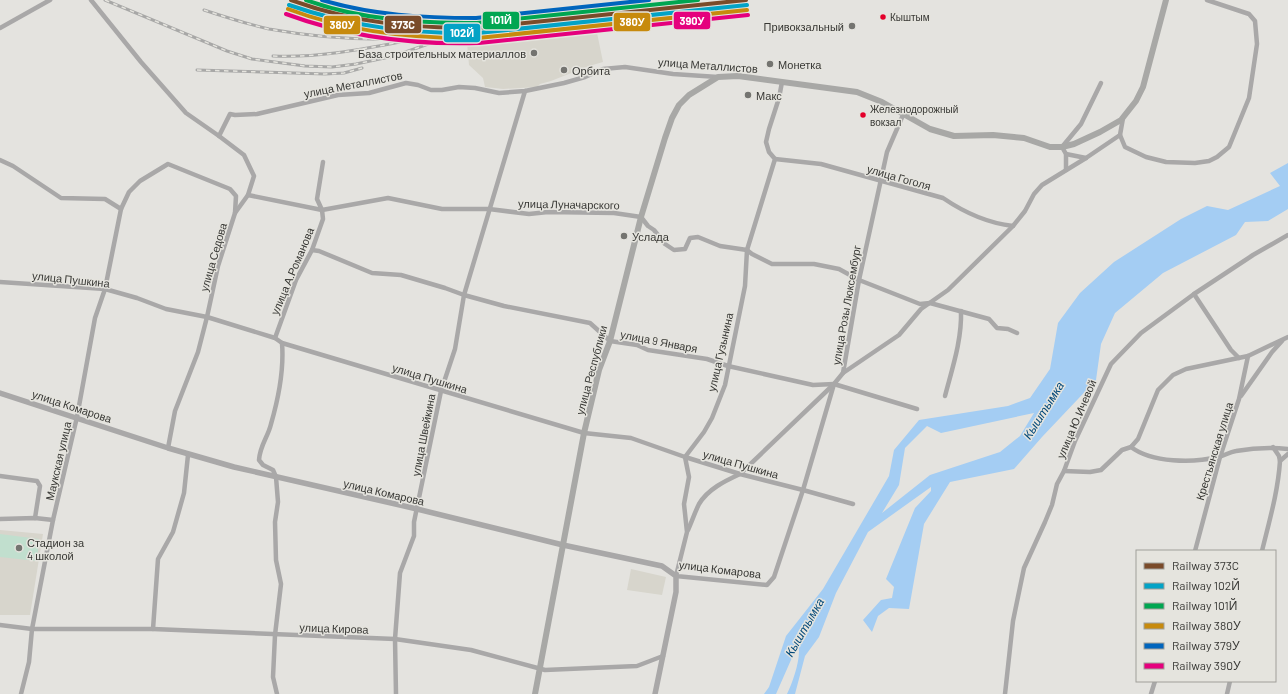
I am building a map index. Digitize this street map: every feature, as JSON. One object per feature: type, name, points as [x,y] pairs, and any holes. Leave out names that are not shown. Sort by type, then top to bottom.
[{"type":"main road","name":"улица Металлистов","points":[[718,78],[738,76],[857,92],[882,102],[930,129],[954,136],[993,135],[1024,138],[1050,147],[1062,147],[1087,139],[1112,126],[1123,118],[1136,101],[1143,88],[1166,0]]},
{"type":"main road","name":"улица Республики","points":[[535,694],[584,434],[599,370],[610,341],[641,217],[672,118],[680,105],[689,95],[718,78]]},
{"type":"street","points":[[0,28],[50,0]]},
{"type":"street","name":"улица Седова","points":[[91,0],[140,62],[186,113],[244,155],[254,176],[248,195],[235,213],[218,266],[198,352],[175,411],[168,448]]},
{"type":"street","points":[[1123,118],[1120,135],[1125,147],[1146,157],[1166,162],[1195,163],[1209,161],[1217,157],[1229,147],[1249,98],[1257,44],[1255,21],[1249,14],[1207,0]]},
{"type":"street","name":"улица Металлистов","points":[[219,136],[230,114],[257,114],[338,95],[369,93],[406,83],[418,85],[431,90],[459,87],[475,88],[499,93],[525,91],[564,83],[585,77],[603,69],[625,67],[672,74],[718,78]]},
{"type":"street","points":[[775,159],[769,152],[766,142],[779,98],[782,82]]},
{"type":"street","points":[[1066,170],[1066,154],[1062,147],[1081,124],[1101,82]]},
{"type":"street","name":"улица Швейкина","points":[[396,694],[396,639],[400,573],[414,536],[414,522],[441,391],[455,349],[464,295],[525,91]]},
{"type":"street","name":"улица Розы Люксембург","points":[[767,585],[774,577],[803,490],[834,384],[843,373],[859,280],[887,152],[903,115]]},
{"type":"street","points":[[843,373],[899,335],[921,309],[948,290],[1013,226],[1025,211],[1034,194],[1042,185],[1120,135]]},
{"type":"street","points":[[1066,154],[1086,158]]},
{"type":"street","name":"улица Гоголя","points":[[775,159],[821,164],[943,198],[960,209],[986,221],[1013,226]]},
{"type":"street","name":"улица Гузынина","points":[[685,457],[704,432],[712,418],[725,385],[745,286],[747,250],[775,159]]},
{"type":"street","points":[[0,160],[13,166],[61,198],[104,199],[121,209],[129,192],[140,181],[168,164],[230,189],[236,196],[235,213]]},
{"type":"street","points":[[322,210],[317,199],[323,162]]},
{"type":"street","name":"улица Луначарского","points":[[248,195],[322,210],[388,198],[442,209],[489,209],[528,214],[548,212],[614,212],[641,217]]},
{"type":"street","name":"Маукская улица","points":[[21,694],[29,662],[32,629],[53,520],[77,417],[95,318],[106,289],[121,209]]},
{"type":"street","name":"улица А.Романова","points":[[275,338],[296,280],[312,250],[322,219],[322,210]]},
{"type":"street","points":[[641,217],[648,226],[654,230],[664,244],[674,250],[685,249],[690,238],[698,237],[720,246],[747,250],[772,264],[814,264],[839,269],[859,280],[920,304],[930,303],[989,319],[997,328],[1008,328],[1017,332]]},
{"type":"street","name":"улица Ю.Ичевой","points":[[1005,694],[1013,621],[1024,568],[1052,505],[1057,484],[1064,471],[1074,441],[1111,364],[1141,333],[1194,294],[1288,234]]},
{"type":"street","name":"улица 9 Января","points":[[312,250],[319,251],[372,273],[401,275],[504,306],[590,323],[610,341],[637,345],[648,350],[707,359],[728,366],[813,384],[834,384],[917,409]]},
{"type":"street","name":"улица Пушкина","points":[[0,282],[106,289],[166,308],[207,317],[275,338],[282,343],[584,434],[631,438],[740,474],[853,504]]},
{"type":"street","points":[[1194,294],[1231,350],[1239,358]]},
{"type":"street","points":[[945,396],[956,355],[962,320],[961,311]]},
{"type":"street","points":[[1064,471],[1090,472],[1101,470],[1122,450],[1131,447],[1138,439],[1158,390],[1173,375],[1186,369],[1248,356],[1287,337]]},
{"type":"street","points":[[1240,399],[1272,352],[1287,337]]},
{"type":"street","points":[[277,694],[273,677],[275,635],[281,584],[276,560],[276,522],[278,502],[276,477],[273,470],[263,465],[259,460],[262,445],[271,425],[279,388],[283,352],[282,343]]},
{"type":"street","name":"Крестьянская улица","points":[[1195,550],[1220,457],[1240,399],[1248,356]]},
{"type":"street","points":[[655,694],[676,592],[676,576],[687,532],[700,502],[708,493],[722,483],[740,474],[834,384]]},
{"type":"street","name":"улица Комарова","points":[[0,393],[168,448],[276,477],[417,509],[563,545],[662,566],[676,576],[767,585]]},
{"type":"street","points":[[1131,447],[1137,451],[1156,458],[1202,460],[1220,457],[1234,451],[1273,447],[1288,449]]},
{"type":"street","points":[[1262,550],[1272,511],[1279,471],[1279,456],[1273,447]]},
{"type":"street","points":[[153,629],[158,559],[173,532],[184,493],[188,454]]},
{"type":"street","points":[[1280,461],[1288,454]]},
{"type":"street","points":[[685,457],[689,477],[684,504],[687,532]]},
{"type":"street","points":[[0,476],[37,481],[40,486],[35,518]]},
{"type":"street","points":[[0,519],[35,518],[53,520]]},
{"type":"street","name":"улица Кирова","points":[[0,625],[32,629],[153,629],[396,639],[471,650],[540,669],[558,670],[637,666],[663,656]]},
{"type":"street","points":[[1151,694],[1155,682]]},
{"type":"street","points":[[1227,694],[1230,682]]},
{"type":"shaded area","name":"База cтроительных материаллов","points":[[595,23],[603,62],[540,84],[537,87],[503,89],[485,87],[483,78],[469,65],[467,43],[496,36]]},
{"type":"shaded area","points":[[0,530],[43,534],[30,615],[0,615]]},
{"type":"shaded area","points":[[631,569],[666,577],[662,595],[627,590]]},
{"type":"green space","name":"Стадион за 4 школой","points":[[0,534],[39,539],[37,561],[0,557]]},
{"type":"water","name":"Кыштымка","points":[[1288,163],[1288,209],[1268,221],[1245,222],[1236,235],[1163,273],[1115,313],[1101,344],[1096,380],[1014,469],[950,482],[924,524],[909,609],[889,608],[878,616],[872,632],[863,620],[881,600],[892,598],[894,587],[886,579],[915,508],[931,491],[931,487],[868,532],[836,593],[819,637],[805,656],[795,694],[787,694],[798,662],[798,644],[776,694],[764,694],[769,687],[786,636],[823,589],[889,476],[894,450],[919,420],[1008,406],[1030,398],[1050,369],[1058,323],[1080,293],[1114,262],[1181,219],[1207,206],[1228,210],[1280,186],[1270,173]],"holes":[[[1034,413],[1020,436],[1000,452],[930,475],[882,513],[899,485],[905,448],[927,426],[941,433]]]},
{"type":"railway","points":[[105,0],[227,51],[252,59],[305,66],[332,67],[356,64],[394,56],[434,42],[479,32],[590,21]]},
{"type":"railway","points":[[204,10],[269,29],[312,35],[377,39],[441,36]]},
{"type":"railway","points":[[273,56],[321,55],[400,42]]},
{"type":"railway","points":[[197,70],[325,74],[344,73],[362,68]]},
{"type":"rail line","name":"373C","points":[[291,0],[337,14],[383,23],[453,28],[477,28],[746,0]]},
{"type":"rail line","name":"101Й","points":[[306,0],[348,12],[390,19],[477,23],[698,0]]},
{"type":"rail line","name":"379У","points":[[322,0],[360,9],[398,15],[476,18],[649,0]]},
{"type":"rail line","name":"102Й","points":[[289,5],[336,19],[382,28],[454,33],[478,33],[747,5]]},
{"type":"rail line","name":"380У","points":[[288,9],[311,17],[358,29],[405,35],[453,38],[478,38],[747,10]]},
{"type":"rail line","name":"390У","points":[[286,14],[333,29],[357,34],[429,43],[479,43],[748,15]]},
{"type":"place","name":"Кыштым","points":[[883,17]]},
{"type":"place","name":"Привокзальный","points":[[852,26]]},
{"type":"place","name":"База cтроительных материаллов","points":[[534,53]]},
{"type":"place","name":"Монетка","points":[[770,64]]},
{"type":"place","name":"Орбита","points":[[564,70]]},
{"type":"place","name":"Макс","points":[[748,95]]},
{"type":"place","name":"Железнодорожный вокзал","points":[[863,115]]},
{"type":"place","name":"Услада","points":[[624,236]]},
{"type":"place","name":"Стадион за 4 школой","points":[[19,548]]}]
